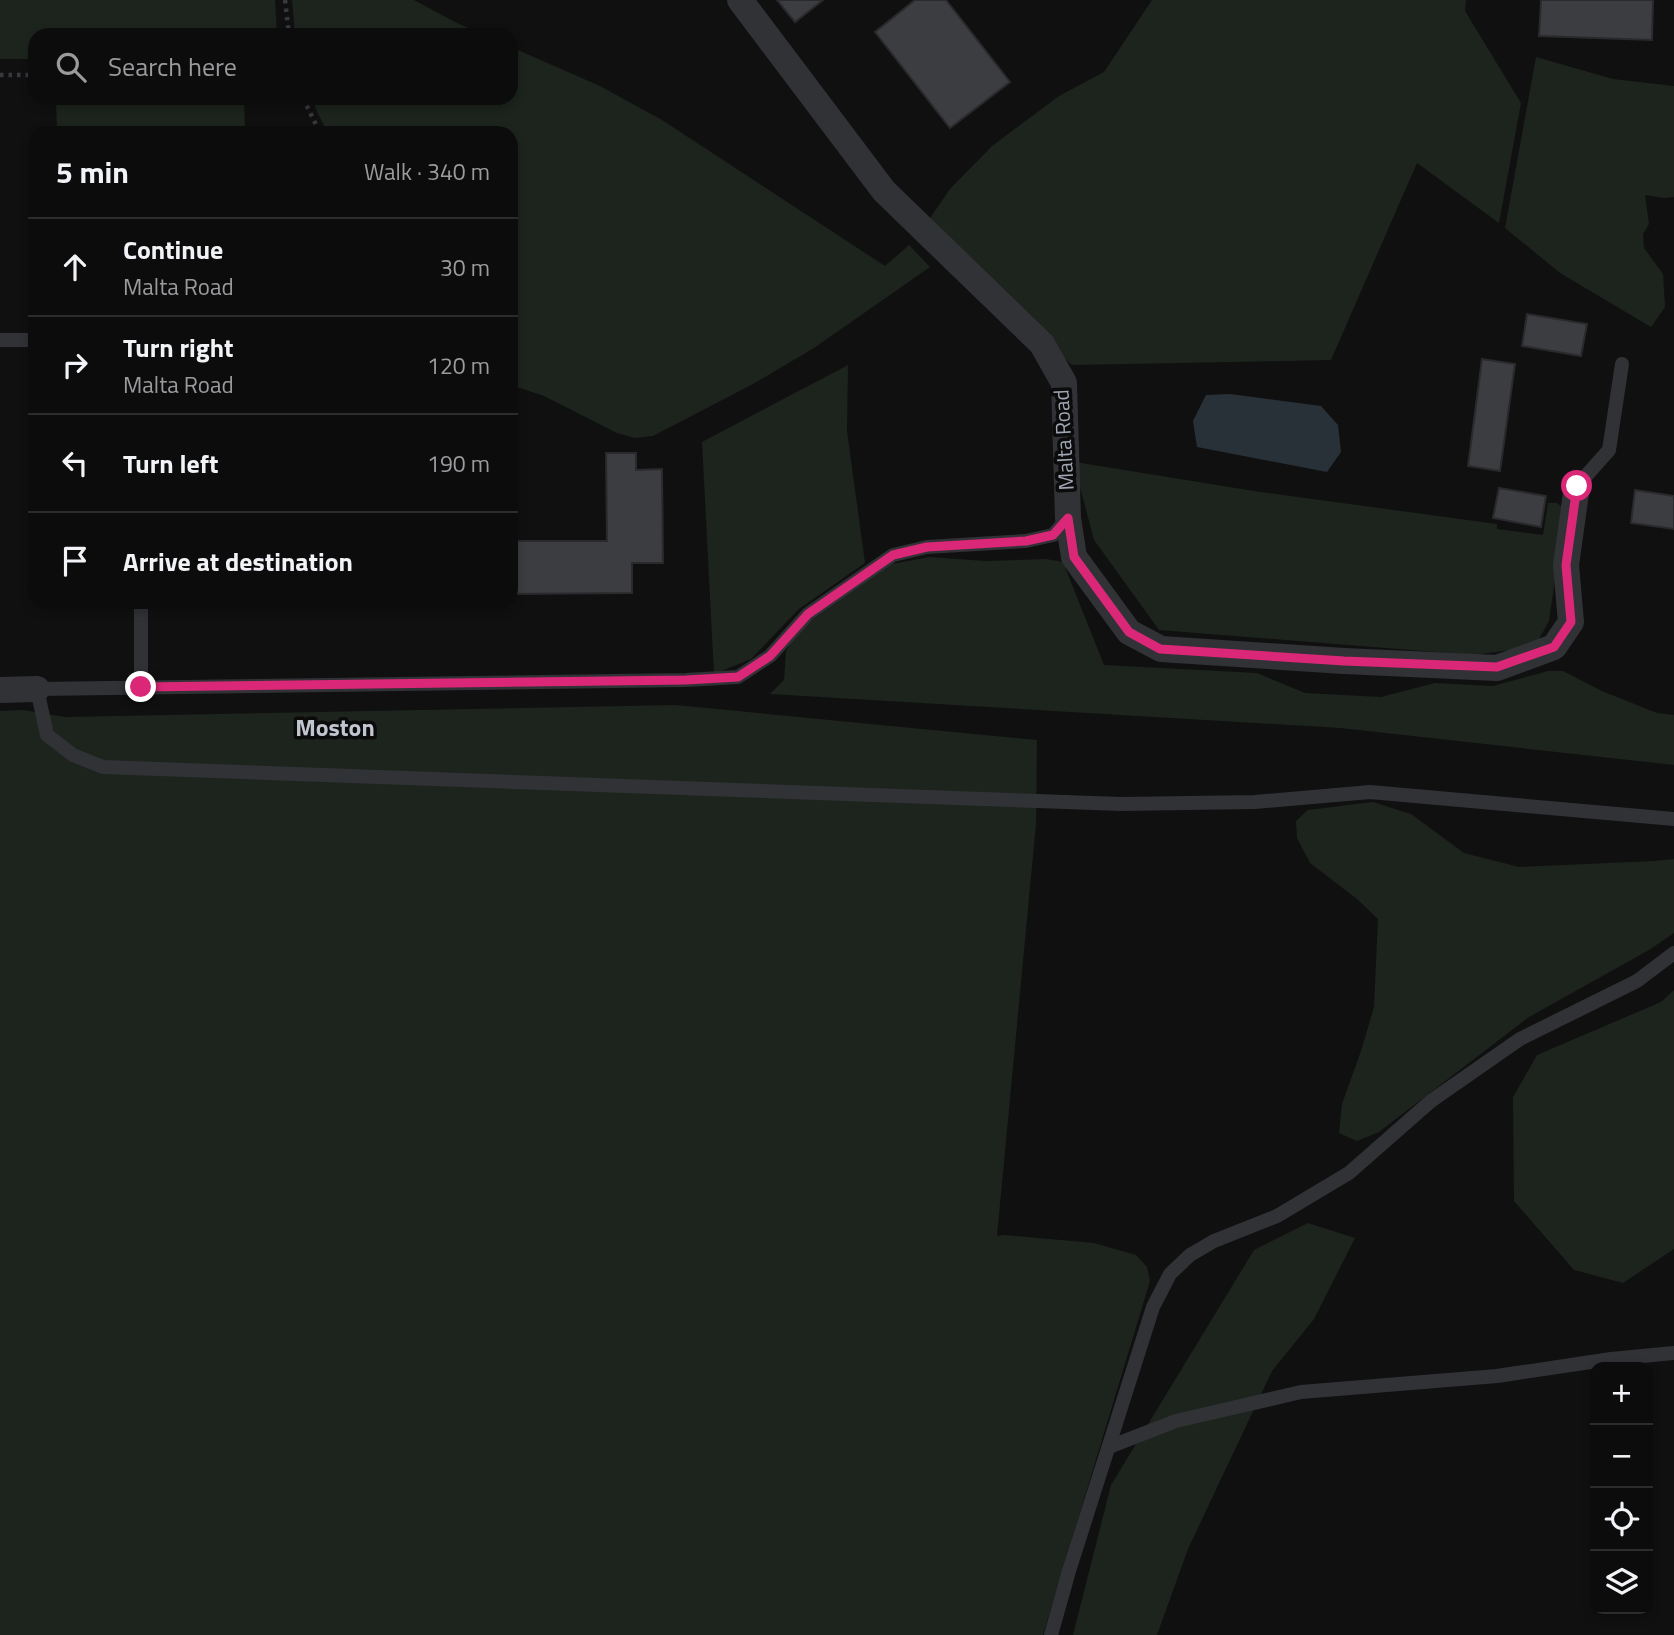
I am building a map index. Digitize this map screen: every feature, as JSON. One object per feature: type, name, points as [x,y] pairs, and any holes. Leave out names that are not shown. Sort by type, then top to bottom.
[{"type":"street","name":"Malta Road","points":[[740,0],[884,191],[1042,344],[1064,383],[1068,518],[1074,557],[1129,632],[1160,649],[1497,667],[1554,647],[1571,622],[1566,565],[1577,486]]},
{"type":"street","points":[[0,690],[37,689]]},
{"type":"lane","points":[[0,340],[28,340]]},
{"type":"lane","points":[[1577,486],[1609,450],[1622,363]]},
{"type":"lane","points":[[1068,518],[1053,535],[1026,541],[927,547],[893,555],[808,614],[770,656],[738,677],[686,680],[37,689],[47,735],[73,755],[103,767],[1121,804],[1255,802],[1370,792],[1674,819]]},
{"type":"lane","points":[[141,609],[141,687]]},
{"type":"lane","points":[[1051,1635],[1153,1307],[1171,1275],[1190,1255],[1214,1241],[1278,1216],[1349,1173],[1432,1101],[1520,1039],[1637,981],[1674,953]]},
{"type":"lane","points":[[1109,1447],[1176,1421],[1301,1392],[1497,1376],[1611,1359],[1674,1353]]},
{"type":"path","points":[[285,0],[288,28]]},
{"type":"path","points":[[0,75],[28,75]]},
{"type":"path","points":[[306,105],[317,126]]},
{"type":"shaded area","points":[[0,0],[275,0],[277,28],[28,28],[28,59],[0,59]]},
{"type":"shaded area","points":[[292,0],[414,0],[468,28],[294,28]]},
{"type":"shaded area","points":[[1152,0],[1466,0],[1465,11],[1521,103],[1499,223],[1417,163],[1331,360],[1072,365],[980,280],[926,224],[950,189],[992,146],[1059,96],[1104,72]]},
{"type":"shaded area","points":[[518,50],[600,86],[662,120],[885,266],[909,245],[930,267],[814,348],[753,384],[653,436],[635,438],[617,433],[544,396],[518,387],[518,126],[324,126],[315,105],[518,105]]},
{"type":"shaded area","points":[[1536,57],[1613,79],[1674,86],[1674,197],[1645,195],[1649,224],[1643,234],[1644,248],[1663,274],[1665,307],[1651,327],[1560,273],[1505,228]]},
{"type":"shaded area","points":[[56,105],[244,105],[245,126],[57,126]]},
{"type":"shaded area","points":[[848,365],[847,431],[865,563],[799,609],[751,659],[714,674],[702,442]]},
{"type":"shaded area","points":[[1230,394],[1321,406],[1338,425],[1341,452],[1327,472],[1197,447],[1193,421],[1206,395]]},
{"type":"shaded area","points":[[1075,462],[1254,491],[1497,524],[1497,529],[1543,535],[1548,503],[1557,503],[1563,508],[1564,517],[1549,621],[1538,641],[1517,649],[1473,655],[1159,630],[1094,540]]},
{"type":"shaded area","points":[[929,557],[985,561],[1046,559],[1063,562],[1104,665],[1257,673],[1305,693],[1381,697],[1435,683],[1493,686],[1548,671],[1563,671],[1602,691],[1657,713],[1674,715],[1674,765],[1340,728],[770,694],[784,680],[786,651],[798,630],[892,564]]},
{"type":"shaded area","points":[[675,705],[1037,740],[1036,824],[997,1236],[1094,1243],[1136,1255],[1147,1267],[1150,1281],[1043,1635],[0,1635],[0,711],[23,710],[65,717]]},
{"type":"shaded area","points":[[1373,802],[1411,814],[1464,853],[1519,867],[1674,859],[1674,933],[1649,950],[1529,1017],[1379,1132],[1357,1141],[1339,1133],[1342,1104],[1374,1007],[1378,919],[1310,863],[1297,838],[1296,821],[1308,810]]},
{"type":"shaded area","points":[[1674,990],[1674,1249],[1623,1283],[1574,1270],[1514,1201],[1513,1097],[1537,1055],[1661,1002]]},
{"type":"shaded area","points":[[1308,1223],[1355,1238],[1314,1319],[1272,1371],[1188,1549],[1157,1635],[1073,1635],[1111,1485],[1254,1250]]},
{"type":"building","points":[[777,0],[823,0],[795,22]]},
{"type":"building","points":[[915,0],[946,0],[1010,82],[950,128],[875,32]]},
{"type":"building","points":[[1541,0],[1653,0],[1652,40],[1539,36]]},
{"type":"building","points":[[1527,314],[1587,324],[1581,356],[1522,346]]},
{"type":"building","points":[[1482,359],[1515,364],[1500,471],[1468,466]]},
{"type":"building","points":[[606,453],[636,453],[636,470],[662,469],[663,563],[632,563],[632,593],[518,594],[518,541],[607,541]]},
{"type":"building","points":[[1499,488],[1546,496],[1541,527],[1493,518]]},
{"type":"building","points":[[1635,490],[1674,496],[1674,529],[1631,523]]},
{"type":"district","name":"Moston","points":[[335,728]]},
{"type":"route","points":[[141,687],[686,680],[738,677],[770,656],[808,614],[893,555],[927,547],[1026,541],[1053,535],[1068,518],[1074,557],[1129,632],[1160,649],[1344,661],[1497,667],[1554,647],[1571,622],[1566,565],[1577,486]]}]
